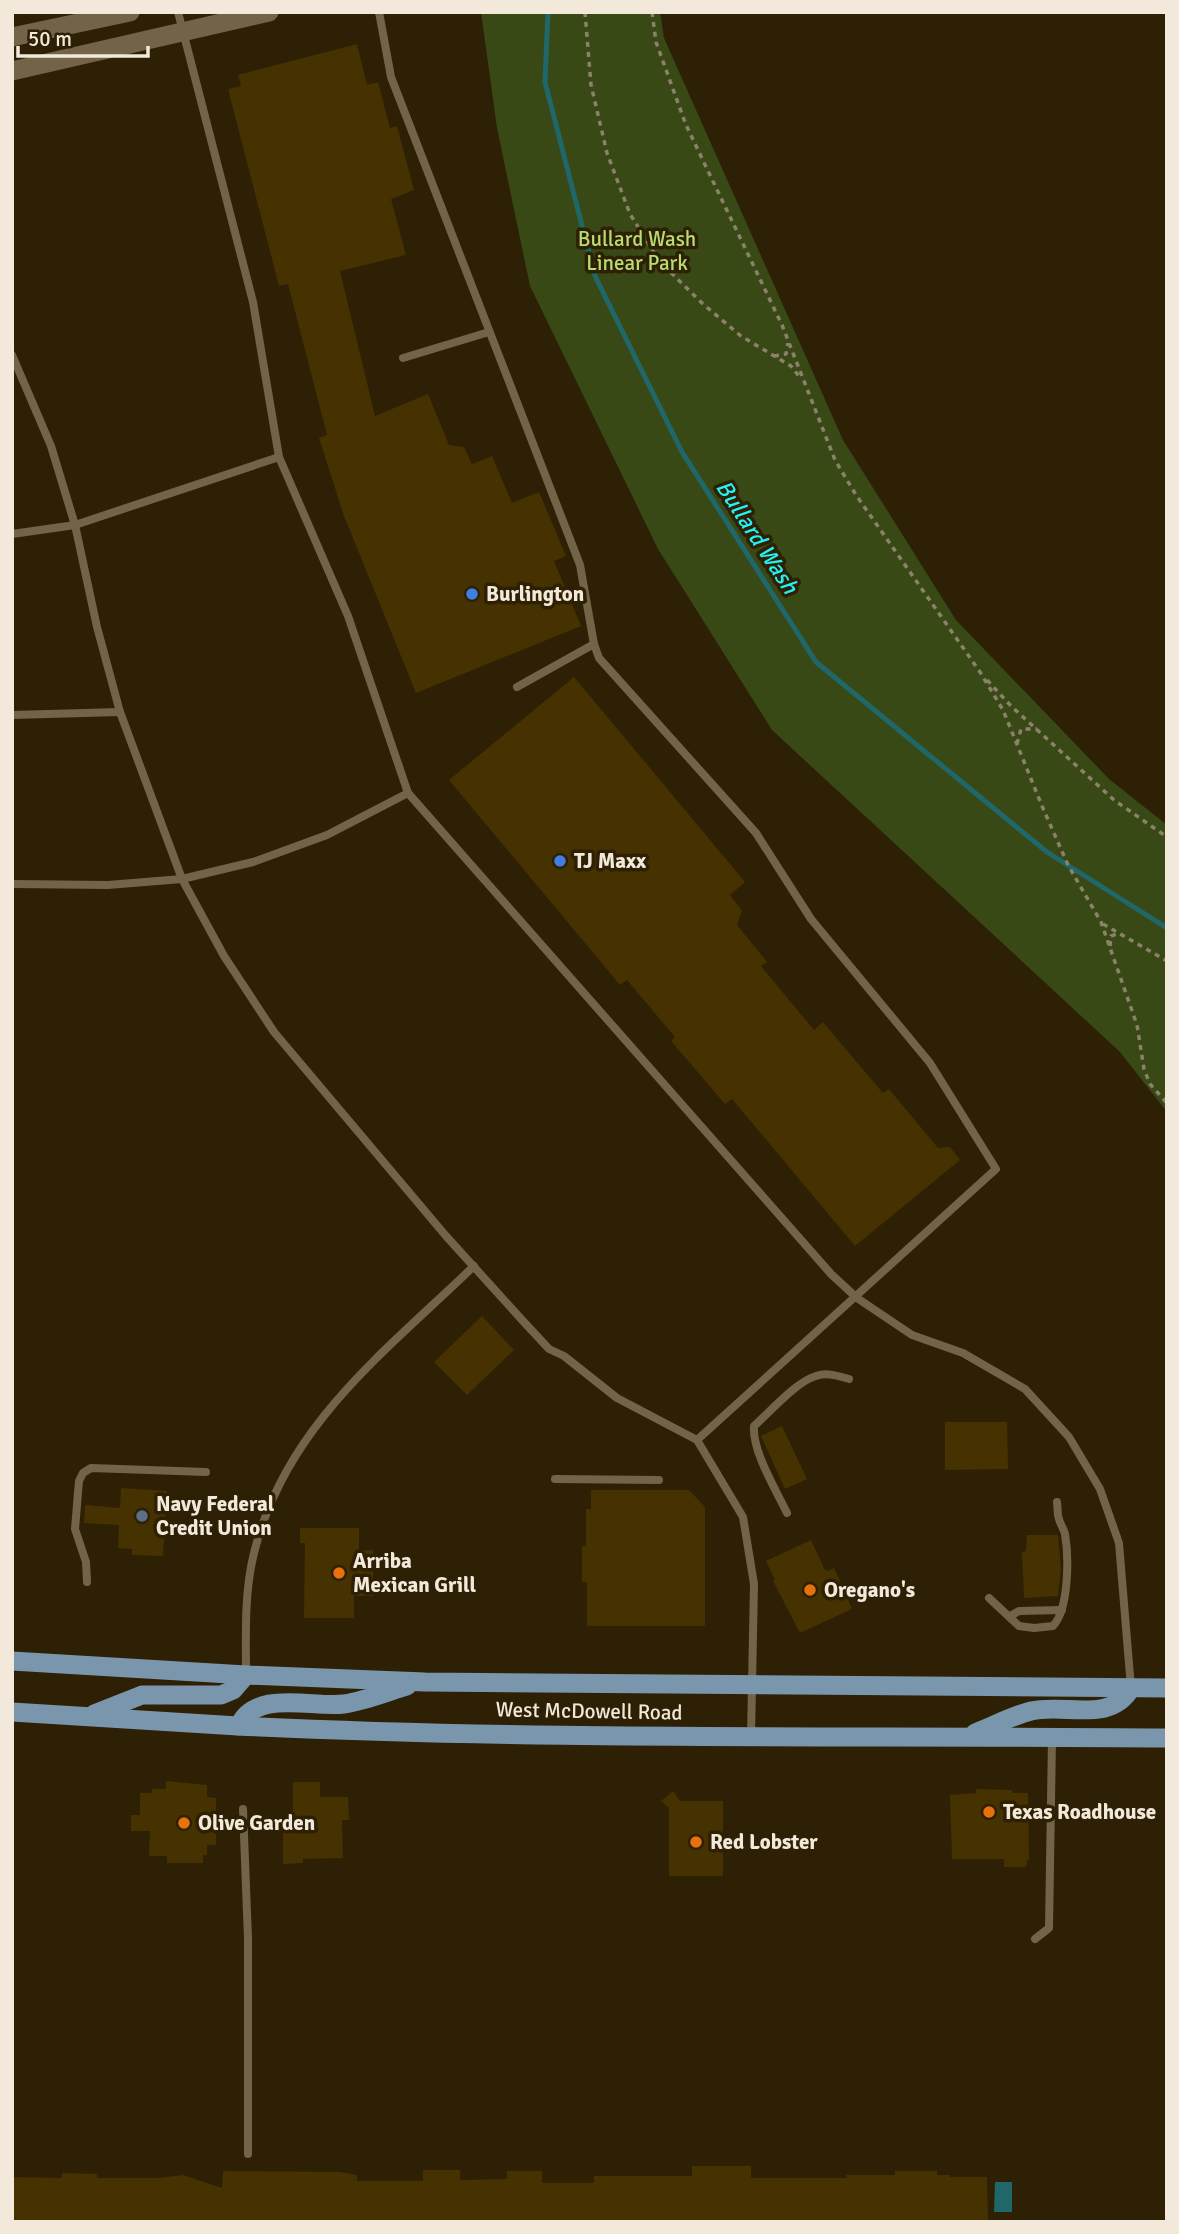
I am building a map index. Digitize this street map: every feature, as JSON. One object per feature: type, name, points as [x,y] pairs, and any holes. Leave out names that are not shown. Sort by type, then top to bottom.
[{"type":"main road","name":"West McDowell Road","points":[[12,1661],[425,1682],[1167,1688]]},
{"type":"main road","points":[[87,1716],[142,1695],[221,1695],[233,1690],[246,1675]]},
{"type":"main road","points":[[239,1726],[244,1715],[267,1704],[344,1704],[425,1682]]},
{"type":"main road","points":[[964,1737],[1032,1710],[1110,1709],[1125,1698],[1131,1688]]},
{"type":"main road","name":"West McDowell Road","points":[[12,1712],[239,1726],[422,1732],[1167,1738]]},
{"type":"street","points":[[12,37],[130,12]]},
{"type":"street","points":[[12,71],[269,12]]},
{"type":"lane","points":[[178,12],[253,302],[279,457],[348,616],[408,793],[831,1275],[857,1298],[912,1335],[963,1353],[1025,1389],[1069,1437],[1100,1489],[1119,1543],[1131,1688]]},
{"type":"lane","points":[[379,12],[391,77],[580,565],[599,658],[756,833],[811,919],[930,1063],[996,1169],[857,1298],[697,1440]]},
{"type":"lane","points":[[403,359],[489,332]]},
{"type":"lane","points":[[12,355],[51,446],[75,525],[97,627],[120,712],[182,879],[224,956],[274,1032],[446,1236],[549,1349],[564,1356],[617,1398],[697,1440],[743,1517],[754,1584],[751,1736]]},
{"type":"lane","points":[[12,534],[75,525],[279,457]]},
{"type":"lane","points":[[517,687],[594,644]]},
{"type":"lane","points":[[12,715],[120,712]]},
{"type":"lane","points":[[12,884],[108,885],[182,879],[253,862],[327,835],[408,793]]},
{"type":"lane","points":[[246,1675],[250,1573],[264,1519],[280,1482],[331,1405],[474,1266]]},
{"type":"lane","points":[[787,1513],[758,1449],[754,1426],[807,1379],[818,1374],[849,1378]]},
{"type":"lane","points":[[87,1582],[86,1562],[75,1530],[79,1481],[83,1473],[91,1468],[206,1472]]},
{"type":"lane","points":[[555,1479],[659,1480]]},
{"type":"lane","points":[[989,1598],[1019,1626],[1053,1626],[1060,1619],[1065,1594],[1066,1549],[1065,1532],[1059,1521],[1057,1502]]},
{"type":"lane","points":[[1010,1616],[1018,1611],[1062,1610]]},
{"type":"lane","points":[[1035,1940],[1049,1928],[1052,1737]]},
{"type":"lane","points":[[243,1809],[248,1939],[248,2154]]},
{"type":"path","points":[[584,12],[591,85],[607,153],[630,214],[660,262],[703,304],[741,336],[791,366],[804,383]]},
{"type":"path","points":[[652,12],[656,42],[686,125],[789,340],[835,460],[856,495],[980,672],[1003,710],[1068,865],[1101,922],[1137,1026],[1144,1069],[1150,1083],[1167,1103]]},
{"type":"path","points":[[772,356],[786,355],[789,340]]},
{"type":"path","points":[[980,672],[1011,706],[1114,800],[1167,838]]},
{"type":"path","points":[[1016,746],[1021,729],[1039,729]]},
{"type":"path","points":[[1101,922],[1167,961]]},
{"type":"path","points":[[1110,948],[1111,936],[1119,933]]},
{"type":"green space","name":"Bullard Wash Linear Park","points":[[481,12],[660,12],[664,38],[843,440],[956,620],[1109,779],[1167,825],[1167,1112],[1120,1052],[772,730],[658,549],[530,286],[497,128]]},
{"type":"water","points":[[995,2182],[1012,2182],[1012,2212],[994,2212]]},
{"type":"building","points":[[357,44],[367,85],[378,82],[390,128],[397,126],[414,190],[391,199],[406,255],[340,271],[375,416],[428,394],[449,445],[464,447],[472,464],[492,456],[512,503],[539,492],[566,556],[554,561],[581,626],[416,693],[344,516],[319,438],[327,435],[288,284],[279,286],[228,89],[241,86],[238,75]]},
{"type":"building","points":[[574,677],[745,882],[730,895],[742,911],[737,925],[767,962],[761,966],[814,1030],[823,1022],[883,1093],[889,1089],[938,1148],[950,1147],[960,1160],[855,1246],[732,1099],[725,1104],[671,1041],[675,1037],[627,980],[620,985],[449,780]]},
{"type":"building","points":[[482,1316],[514,1350],[467,1395],[434,1362]]},
{"type":"building","points":[[945,1422],[1007,1422],[1008,1469],[945,1470]]},
{"type":"building","points":[[782,1426],[807,1479],[785,1489],[761,1436]]},
{"type":"building","name":"Navy Federal Credit Union","points":[[121,1488],[167,1491],[163,1556],[132,1555],[132,1549],[118,1548],[119,1525],[84,1523],[85,1505],[120,1508]]},
{"type":"building","points":[[591,1490],[689,1490],[705,1507],[705,1626],[587,1626],[587,1582],[582,1582],[582,1546],[586,1546],[586,1509],[591,1509]]},
{"type":"building","name":"Arriba Mexican Grill","points":[[300,1528],[359,1528],[359,1550],[373,1550],[373,1596],[354,1596],[354,1618],[304,1618],[305,1543],[300,1543]]},
{"type":"building","points":[[1027,1535],[1058,1535],[1061,1569],[1058,1596],[1024,1598],[1022,1552],[1026,1551]]},
{"type":"building","name":"Oregano's","points":[[811,1540],[825,1570],[834,1568],[852,1609],[800,1633],[773,1581],[775,1580],[766,1561]]},
{"type":"building","name":"Olive Garden","points":[[166,1781],[207,1785],[207,1797],[216,1798],[216,1845],[207,1845],[207,1855],[203,1855],[203,1863],[167,1863],[167,1856],[149,1856],[150,1831],[131,1831],[131,1815],[140,1815],[140,1793],[152,1793],[152,1789],[166,1789]]},
{"type":"building","points":[[293,1782],[320,1782],[320,1797],[348,1797],[349,1820],[342,1820],[343,1858],[303,1859],[303,1863],[283,1864],[283,1832],[293,1832]]},
{"type":"building","name":"Texas Roadhouse","points":[[976,1789],[1028,1793],[1029,1860],[1026,1867],[1004,1867],[1004,1859],[952,1859],[950,1795],[976,1793]]},
{"type":"building","name":"Red Lobster","points":[[673,1791],[680,1801],[723,1801],[723,1876],[669,1876],[669,1808],[661,1801]]},
{"type":"building","points":[[692,2166],[751,2166],[751,2178],[847,2178],[846,2175],[895,2175],[895,2171],[937,2171],[937,2175],[950,2177],[987,2177],[988,2222],[12,2222],[12,2177],[62,2178],[62,2173],[97,2174],[97,2178],[158,2178],[183,2175],[222,2188],[223,2171],[340,2172],[357,2175],[357,2181],[423,2181],[423,2170],[460,2170],[460,2180],[507,2179],[507,2171],[542,2171],[542,2183],[594,2183],[594,2176],[692,2176]]},
{"type":"waterway","name":"Bullard Wash","points":[[548,12],[545,82],[595,276],[682,452],[816,662],[1047,852],[1167,928]]},
{"type":"place","name":"Burlington","points":[[472,594]]},
{"type":"place","name":"TJ Maxx","points":[[560,861]]},
{"type":"place","name":"Navy Federal Credit Union","points":[[142,1516]]},
{"type":"place","name":"Arriba Mexican Grill","points":[[339,1573]]},
{"type":"place","name":"Oregano's","points":[[810,1590]]},
{"type":"place","name":"Texas Roadhouse","points":[[989,1812]]},
{"type":"place","name":"Olive Garden","points":[[184,1823]]},
{"type":"place","name":"Red Lobster","points":[[696,1842]]}]
